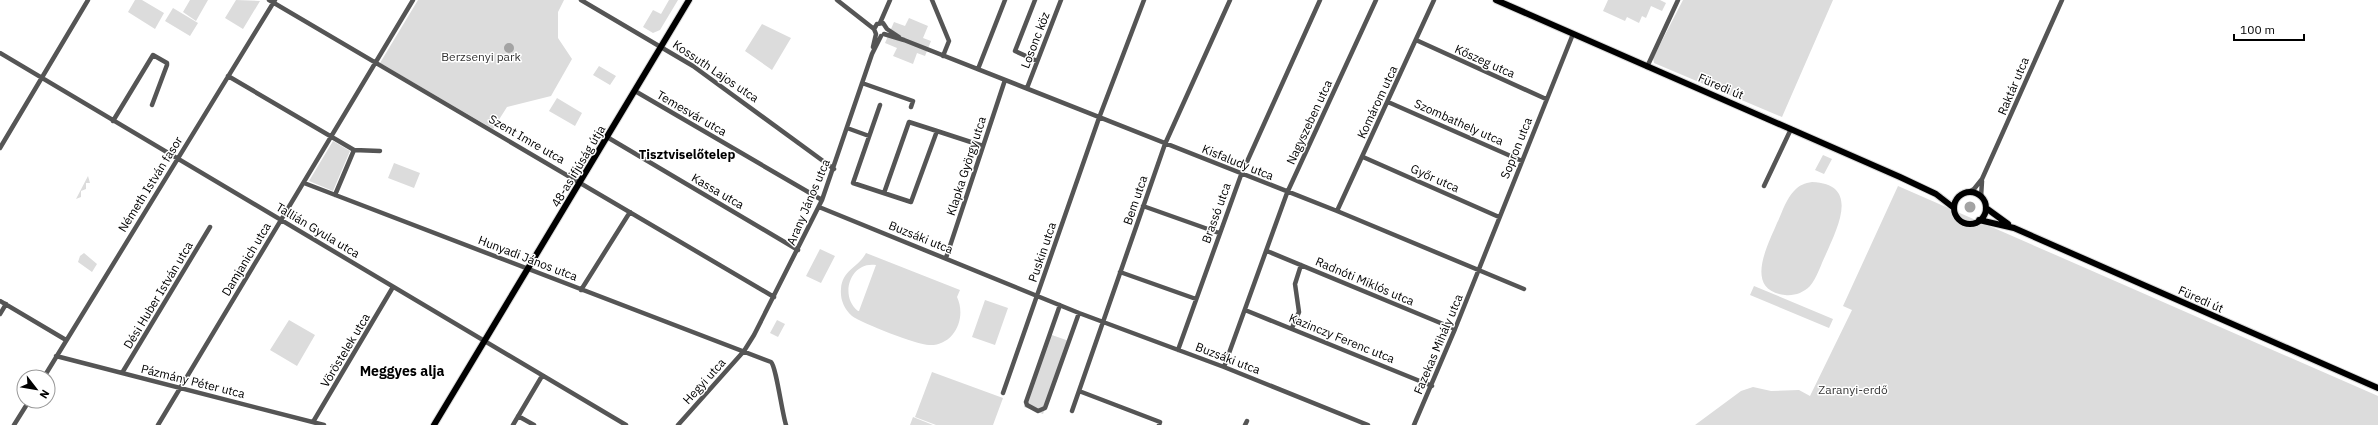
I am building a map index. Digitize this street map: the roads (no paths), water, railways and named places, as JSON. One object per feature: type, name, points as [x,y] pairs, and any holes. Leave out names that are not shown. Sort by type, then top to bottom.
[{"type":"main road","name":"48-as ifjúság útja","points":[[434,425],[483,341],[581,182],[689,0]]},
{"type":"main road","name":"Füredi út","points":[[1496,0],[1936,194],[1952,197],[1968,192]]},
{"type":"main road","points":[[1968,192],[1981,197],[1986,208],[1984,215],[1979,220]]},
{"type":"main road","name":"Füredi út","points":[[1936,194],[1954,208],[1961,221],[1970,224],[1979,220],[2014,228],[2378,388]]},
{"type":"main road","points":[[1954,208],[1959,196]]},
{"type":"main road","name":"Füredi út","points":[[1986,208],[2014,228]]},
{"type":"street","points":[[0,148],[88,0]]},
{"type":"street","name":"Szent Imre utca","points":[[268,0],[274,1],[375,64],[581,182],[774,297]]},
{"type":"street","name":"Damjanich utca","points":[[158,425],[413,0]]},
{"type":"street","name":"Kossuth Lajos utca","points":[[581,0],[662,46],[713,79],[834,169]]},
{"type":"street","points":[[837,0],[877,27],[883,35],[904,40]]},
{"type":"street","points":[[932,0],[949,40],[943,56]]},
{"type":"street","points":[[978,69],[1005,0]]},
{"type":"street","points":[[1035,0],[1015,51],[1038,61]]},
{"type":"street","name":"Losonc köz","points":[[1027,88],[1061,0]]},
{"type":"street","name":"Puskin utca","points":[[1003,393],[1099,118],[1144,0]]},
{"type":"street","name":"Bem utca","points":[[1072,411],[1165,144],[1230,0]]},
{"type":"street","name":"Brassó utca","points":[[1178,350],[1241,175],[1320,0]]},
{"type":"street","name":"Nagyszeben utca","points":[[1224,367],[1288,193],[1376,0]]},
{"type":"street","name":"Komárom utca","points":[[1337,211],[1434,0]]},
{"type":"street","points":[[1647,66],[1678,0]]},
{"type":"street","name":"Raktár utca","points":[[1968,192],[1974,189],[1982,179],[2062,0]]},
{"type":"street","name":"Németh István fasor","points":[[49,369],[274,1]]},
{"type":"street","name":"Arany János utca","points":[[872,54],[886,27],[889,3]]},
{"type":"street","name":"Arany János utca","points":[[744,351],[774,297],[822,200],[834,169],[872,54],[877,27],[889,3]]},
{"type":"street","points":[[877,27],[886,27],[904,40]]},
{"type":"street","name":"Sopron utca","points":[[1479,270],[1573,34]]},
{"type":"street","name":"Kisfaludy utca","points":[[904,40],[1241,175],[1337,211],[1524,289]]},
{"type":"street","name":"Kőszeg utca","points":[[1416,40],[1546,99]]},
{"type":"street","name":"Tallián Gyula utca","points":[[0,53],[41,79],[626,425]]},
{"type":"street","points":[[113,121],[153,55],[167,63],[167,65],[152,105]]},
{"type":"street","points":[[228,76],[354,150],[380,151]]},
{"type":"street","name":"Klapka György utca","points":[[946,258],[1005,80]]},
{"type":"street","points":[[862,84],[913,101],[911,108]]},
{"type":"street","name":"Temesvár utca","points":[[635,91],[822,200]]},
{"type":"street","name":"Szombathely utca","points":[[1388,102],[1522,161]]},
{"type":"street","points":[[880,105],[852,183],[912,202],[937,131]]},
{"type":"street","points":[[884,193],[909,122],[983,146]]},
{"type":"street","points":[[847,128],[869,136]]},
{"type":"street","points":[[1764,186],[1791,129]]},
{"type":"street","name":"Kassa utca","points":[[607,137],[798,250]]},
{"type":"street","points":[[335,195],[354,150]]},
{"type":"street","name":"Győr utca","points":[[1362,157],[1500,217]]},
{"type":"street","name":"Raktár utca","points":[[1981,197],[1982,179]]},
{"type":"street","name":"Hunyadi János utca","points":[[304,183],[744,351],[773,364],[786,425]]},
{"type":"street","points":[[1143,206],[1219,233]]},
{"type":"street","name":"Buzsáki utca","points":[[819,207],[1079,313],[1224,367],[1368,425]]},
{"type":"street","points":[[581,290],[630,212]]},
{"type":"street","name":"Dési Huber István utca","points":[[122,373],[210,227]]},
{"type":"street","name":"Radnóti Miklós utca","points":[[1267,251],[1455,329]]},
{"type":"street","points":[[1292,328],[1299,312],[1295,284],[1301,265]]},
{"type":"street","name":"Fazekas Mihály utca","points":[[1414,425],[1432,386],[1479,270]]},
{"type":"street","points":[[1120,272],[1196,299]]},
{"type":"street","name":"Vöröstelek utca","points":[[314,422],[393,287]]},
{"type":"street","points":[[0,301],[66,340]]},
{"type":"street","points":[[0,314],[6,304]]},
{"type":"street","points":[[1060,305],[1026,402],[1031,408],[1038,410],[1045,408],[1079,313]]},
{"type":"street","name":"Kazinczy Ferenc utca","points":[[1245,310],[1432,386]]},
{"type":"street","name":"Hegyi utca","points":[[678,425],[744,351]]},
{"type":"street","name":"Pázmány Péter utca","points":[[56,356],[307,423],[314,422],[324,425]]},
{"type":"street","points":[[513,425],[542,376]]},
{"type":"street","points":[[1079,391],[1159,424]]},
{"type":"street","points":[[14,425],[24,409]]},
{"type":"street","points":[[518,416],[534,425]]},
{"type":"district","name":"Tisztviselőtelep","points":[[687,154]]},
{"type":"district","name":"Meggyes alja","points":[[402,371]]},
{"type":"park label","name":"Berzsenyi park","points":[[481,56]]},
{"type":"park label","name":"Zaranyi-erdő","points":[[1853,389]]}]
